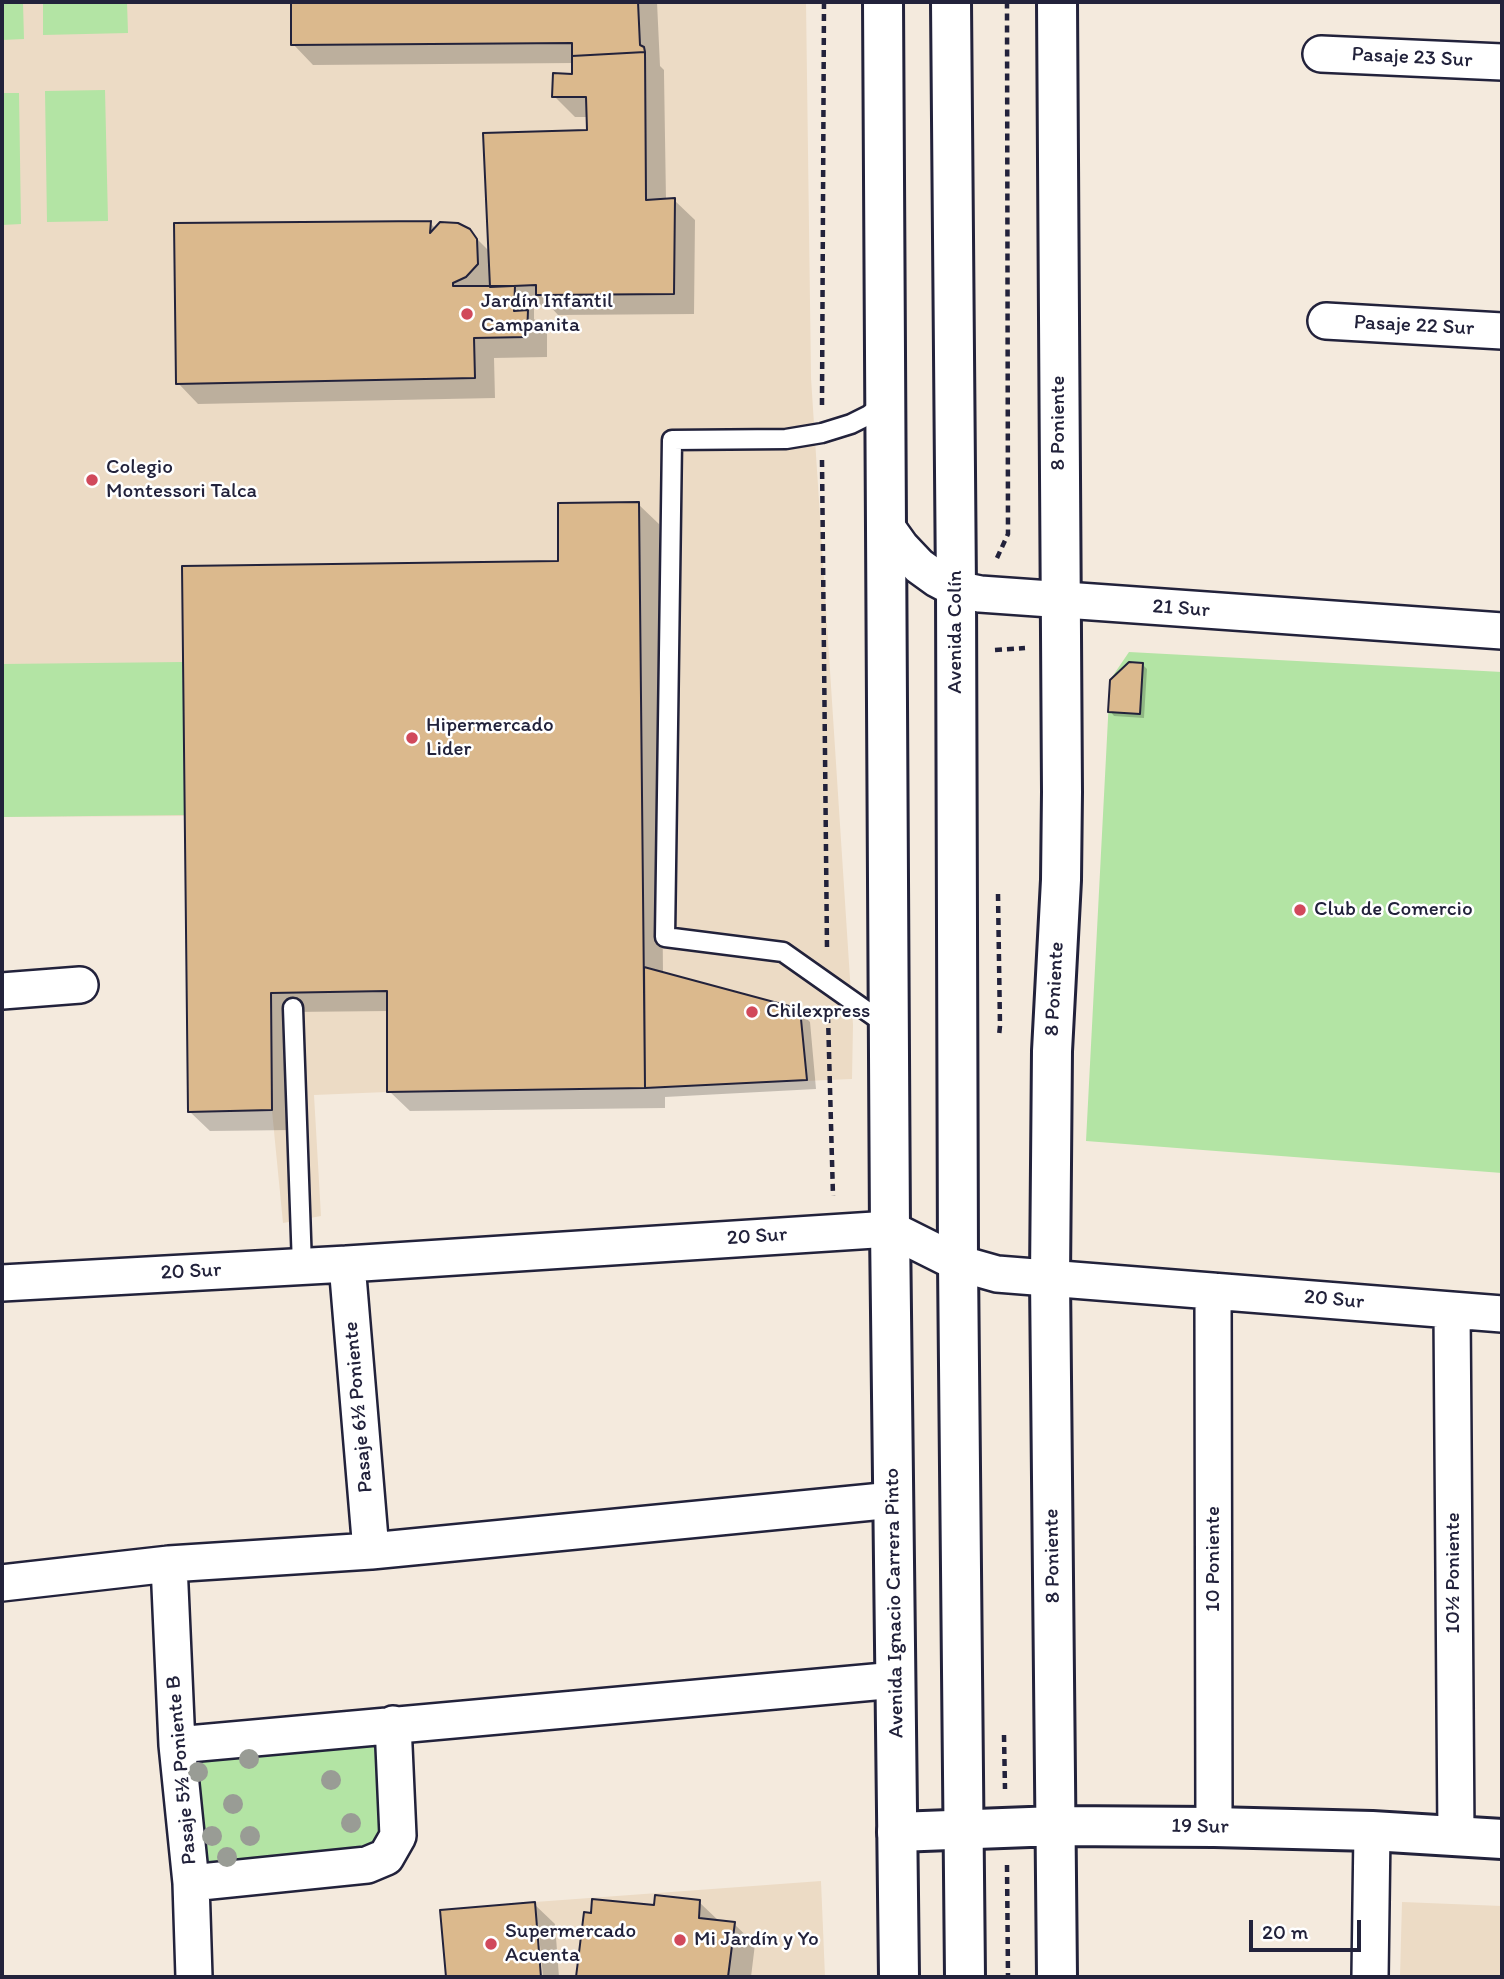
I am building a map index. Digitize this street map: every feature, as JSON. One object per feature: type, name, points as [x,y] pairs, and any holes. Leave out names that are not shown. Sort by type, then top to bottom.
[{"type":"main road","points":[[883,2],[890,1229]]},
{"type":"main road","name":"Avenida Colín","points":[[951,2],[968,592],[958,1263]]},
{"type":"main road","name":"8 Poniente","points":[[1057,2],[1061,880],[1052,1051],[1050,1278],[1057,1977]]},
{"type":"main road","name":"Avenida Ignacio Carrera Pinto","points":[[890,1229],[899,1977]]},
{"type":"main road","points":[[958,1263],[965,1977]]},
{"type":"main road","name":"19 Sur","points":[[897,1832],[1056,1826],[1214,1827],[1372,1831],[1502,1839]]},
{"type":"street","name":"Pasaje 23 Sur","points":[[1321,54],[1502,62]]},
{"type":"street","name":"Pasaje 22 Sur","points":[[1326,321],[1502,331]]},
{"type":"street","name":"21 Sur","points":[[886,526],[919,566],[937,579],[968,592],[1502,631]]},
{"type":"street","points":[[2,991],[80,985]]},
{"type":"street","name":"20 Sur","points":[[2,1283],[890,1229],[958,1263],[997,1274],[1502,1314]]},
{"type":"street","name":"Pasaje 6½ Poniente","points":[[347,1264],[372,1551]]},
{"type":"street","name":"10 Poniente","points":[[1213,1290],[1214,1827]]},
{"type":"street","name":"10½ Poniente","points":[[1452,1310],[1456,1836]]},
{"type":"street","points":[[2,1583],[169,1564],[372,1551],[893,1500]]},
{"type":"street","name":"Pasaje 5½ Poniente B","points":[[169,1564],[177,1745],[191,1883],[194,1977]]},
{"type":"street","points":[[177,1745],[896,1681]]},
{"type":"street","points":[[191,1883],[367,1865],[386,1857],[398,1836],[393,1724]]},
{"type":"street","points":[[1370,1977],[1372,1831]]},
{"type":"lane","points":[[885,403],[869,415],[822,433],[786,439],[671,440],[665,937],[783,952],[889,1027]]},
{"type":"lane","points":[[293,1008],[302,1266]]},
{"type":"path","points":[[824,2],[822,433],[827,983],[834,1232]]},
{"type":"path","points":[[968,592],[1008,534],[1007,2]]},
{"type":"path","points":[[997,886],[998,1039]]},
{"type":"path","points":[[1004,1731],[1008,1977]]},
{"type":"shaded area","points":[[2,2],[806,2],[811,378],[853,1025],[852,1079],[645,1088],[314,1095],[321,1216],[283,1223],[272,1111],[188,1112],[184,816],[2,817]]},
{"type":"shaded area","name":"Mi Jardín y Yo","points":[[821,1881],[825,1977],[541,1977],[535,1902]]},
{"type":"shaded area","points":[[1402,1902],[1502,1906],[1502,1977],[1400,1977]]},
{"type":"green space","points":[[2,2],[23,2],[24,39],[2,40]]},
{"type":"green space","points":[[43,2],[127,2],[128,33],[43,35]]},
{"type":"green space","points":[[105,90],[108,221],[47,222],[45,91]]},
{"type":"green space","points":[[2,93],[19,93],[21,224],[2,225]]},
{"type":"green space","name":"Club de Comercio","points":[[1129,652],[1502,672],[1502,1173],[1086,1141],[1110,680]]},
{"type":"green space","points":[[183,662],[184,815],[2,817],[2,664]]},
{"type":"green space","points":[[367,1742],[376,1747],[380,1838],[364,1850],[204,1868],[187,1769],[207,1756]]},
{"type":"building","points":[[291,2],[638,2],[640,45],[645,52],[572,56],[572,43],[291,45]]},
{"type":"building","points":[[645,52],[646,200],[675,198],[674,294],[536,295],[536,285],[490,287],[483,133],[587,130],[586,97],[552,97],[553,73],[572,74],[572,56]]},
{"type":"building","points":[[431,221],[430,233],[440,222],[458,223],[470,229],[477,239],[478,264],[466,277],[453,283],[453,286],[515,286],[514,311],[528,310],[527,337],[474,338],[475,378],[176,384],[174,223]]},
{"type":"building","name":"Hipermercado Lider","points":[[639,502],[645,1088],[387,1092],[387,991],[271,993],[272,1110],[188,1112],[182,566],[558,561],[558,503]]},
{"type":"building","points":[[1129,662],[1143,663],[1140,714],[1108,712],[1110,680]]},
{"type":"building","points":[[644,967],[800,1009],[807,1080],[645,1088]]},
{"type":"building","points":[[655,1895],[700,1900],[699,1918],[735,1922],[728,1977],[576,1977],[584,1912],[591,1913],[592,1899],[654,1905]]},
{"type":"building","name":"Supermercado Acuenta","points":[[535,1902],[541,1977],[446,1977],[440,1910]]},
{"type":"place","name":"Jardín Infantil Campanita","points":[[467,314]]},
{"type":"place","name":"Colegio Montessori Talca","points":[[92,480]]},
{"type":"place","name":"Hipermercado Lider","points":[[412,738]]},
{"type":"place","name":"Club de Comercio","points":[[1300,910]]},
{"type":"place","name":"Chilexpress","points":[[752,1012]]},
{"type":"place","name":"Mi Jardín y Yo","points":[[680,1940]]},
{"type":"place","name":"Supermercado Acuenta","points":[[491,1944]]}]
